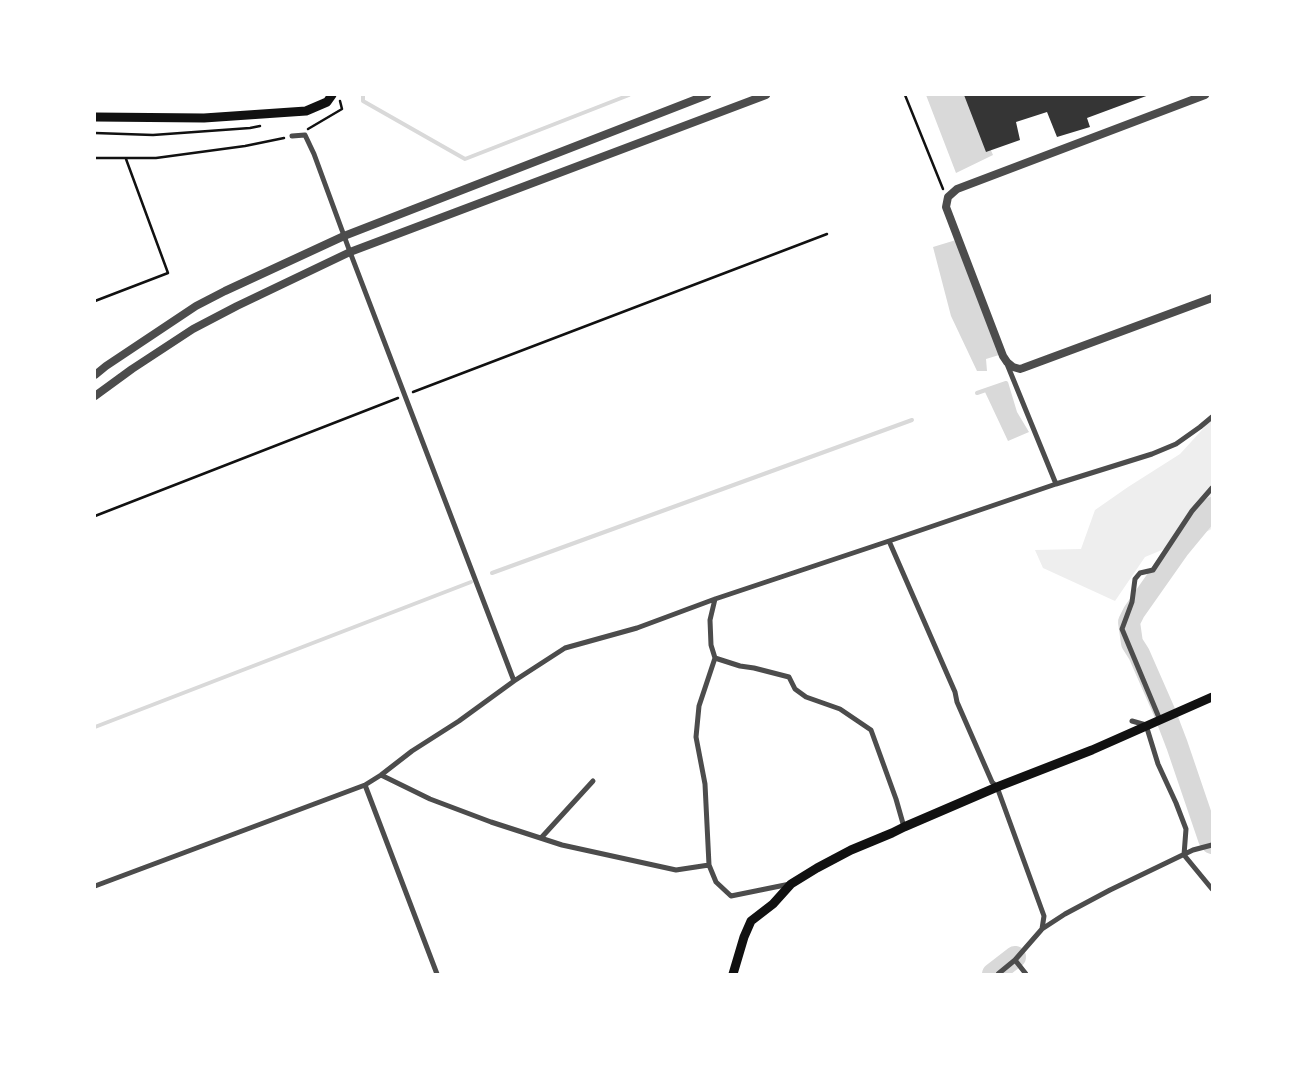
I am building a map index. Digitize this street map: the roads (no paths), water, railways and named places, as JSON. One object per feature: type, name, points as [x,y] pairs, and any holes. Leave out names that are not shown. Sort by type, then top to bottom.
[{"type":"main road","points":[[95,117],[204,118],[306,111],[327,102],[332,95]]},
{"type":"main road","points":[[733,974],[751,921],[772,904],[791,884],[817,868],[904,827],[1092,750],[1212,697]]},
{"type":"street","points":[[95,375],[196,306],[344,236],[706,95]]},
{"type":"street","points":[[95,396],[193,329],[350,252],[766,95]]},
{"type":"street","points":[[1056,484],[946,207],[948,199],[950,194],[957,189],[1205,95]]},
{"type":"street","points":[[292,136],[305,135],[314,154],[514,681]]},
{"type":"street","points":[[1006,360],[1013,367],[1024,368],[1212,298]]},
{"type":"street","points":[[95,886],[364,785],[565,648],[636,628],[715,599],[889,542],[1056,484],[1160,451],[1176,444],[1212,417]]},
{"type":"street","points":[[1160,720],[1122,629],[1132,602],[1135,580],[1140,573],[1153,570],[1192,511],[1212,488]]},
{"type":"street","points":[[889,542],[992,782],[997,788],[1044,916],[1042,929]]},
{"type":"street","points":[[715,599],[710,620],[711,645],[715,658],[698,706],[696,736],[705,784],[709,865],[716,882],[731,896],[791,884]]},
{"type":"street","points":[[715,658],[740,666],[789,677],[795,689],[806,696],[840,709],[871,730],[904,827]]},
{"type":"street","points":[[1132,721],[1146,725],[1158,764],[1186,828],[1184,855],[1212,890]]},
{"type":"street","points":[[381,775],[430,799],[491,822],[562,845],[676,870],[709,865]]},
{"type":"street","points":[[541,838],[593,781]]},
{"type":"street","points":[[364,785],[437,974]]},
{"type":"street","points":[[998,974],[1015,960],[1042,929],[1065,914],[1193,850],[1212,845]]},
{"type":"street","points":[[1015,960],[1026,974]]},
{"type":"waterway","points":[[363,95],[363,101],[465,159],[629,95]]},
{"type":"waterway","points":[[977,393],[1006,383]]},
{"type":"waterway","points":[[492,573],[912,420]]},
{"type":"waterway","points":[[1212,508],[1179,548],[1129,622],[1132,643],[1139,654],[1164,711],[1212,843]]},
{"type":"waterway","points":[[95,727],[471,582]]},
{"type":"waterway","points":[[993,974],[1015,957]]}]
